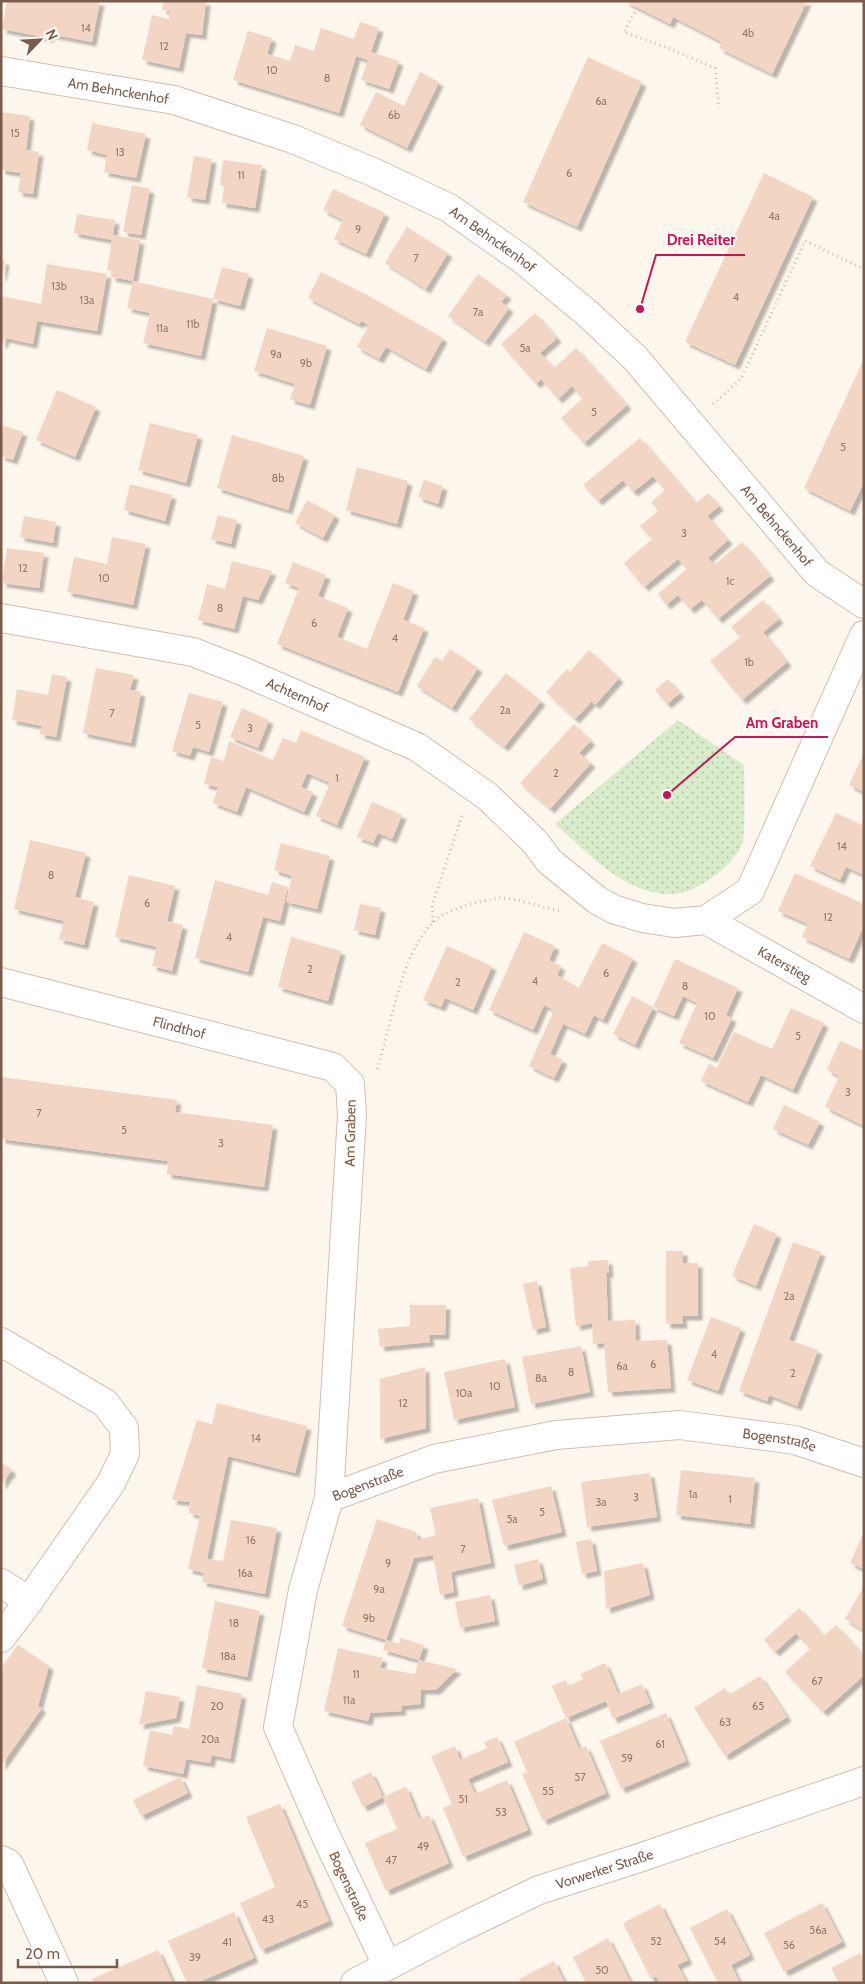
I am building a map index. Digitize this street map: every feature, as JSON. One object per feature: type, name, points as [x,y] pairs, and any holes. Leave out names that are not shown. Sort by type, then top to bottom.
[{"type":"street","name":"Am Behnckenhof","points":[[1,71],[174,100],[293,139],[375,173],[449,208],[523,260],[588,314],[635,358],[692,423],[817,573],[864,604]]},
{"type":"street","name":"Achternhof","points":[[1,618],[193,652],[242,671],[417,747],[487,796],[535,842],[549,861],[597,900],[613,909],[642,918],[674,923],[706,920]]},
{"type":"street","points":[[706,920],[750,891],[864,635]]},
{"type":"street","name":"Katerstieg","points":[[706,920],[864,1009]]},
{"type":"street","name":"Flindthof","points":[[1,982],[334,1067],[350,1084]]},
{"type":"street","name":"Am Graben","points":[[329,1498],[352,1115],[350,1084]]},
{"type":"street","points":[[1,1342],[106,1403],[124,1428],[126,1454],[110,1483],[29,1601],[1,1638]]},
{"type":"street","name":"Bogenstraße","points":[[387,1965],[324,1832],[278,1727],[303,1590],[329,1498],[434,1459],[556,1434],[680,1425],[795,1440],[864,1463]]},
{"type":"street","points":[[1,1583],[29,1601]]},
{"type":"street","name":"Vorwerker Straße","points":[[355,1983],[387,1965],[539,1890],[864,1781]]},
{"type":"street","points":[[4,1859],[64,1983]]},
{"type":"path","points":[[637,8],[624,32],[715,68],[720,108]]},
{"type":"path","points":[[692,423],[741,379],[805,241],[864,269]]},
{"type":"path","points":[[433,922],[432,906],[465,803],[468,782]]},
{"type":"path","name":"Am Graben","points":[[350,1084],[377,1070],[401,986],[417,945],[433,922],[466,905],[501,898],[561,911]]},
{"type":"green space","points":[[678,720],[744,765],[743,839],[739,850],[731,861],[711,879],[697,887],[688,891],[669,894],[650,892],[632,885],[615,875],[583,850],[555,824]]},
{"type":"building","points":[[7,1],[100,1],[92,42],[50,34],[49,38],[2,29]]},
{"type":"building","points":[[164,1],[206,1],[202,35],[186,33],[179,68],[142,60],[152,15],[169,19],[169,11],[162,10]]},
{"type":"building","points":[[624,1],[807,1],[772,74],[719,48],[722,42],[673,17],[670,24]]},
{"type":"building","points":[[360,22],[379,28],[371,52],[399,61],[389,89],[361,80],[368,60],[356,56],[339,113],[233,80],[248,31],[272,38],[267,54],[290,61],[295,45],[314,51],[321,28],[354,39]]},
{"type":"building","points":[[588,57],[642,82],[577,227],[523,202]]},
{"type":"building","points":[[420,72],[439,82],[407,148],[360,125],[376,92],[404,106]]},
{"type":"building","points":[[1,112],[30,116],[26,150],[39,152],[33,194],[18,192],[21,173],[1,170]]},
{"type":"building","points":[[92,123],[146,134],[136,178],[104,172],[107,155],[87,150]]},
{"type":"building","points":[[194,156],[212,159],[205,200],[187,197]]},
{"type":"building","points":[[223,160],[262,165],[255,208],[222,203],[224,186],[220,185]]},
{"type":"building","points":[[764,173],[813,197],[735,365],[685,342]]},
{"type":"building","points":[[132,185],[150,189],[141,235],[123,232]]},
{"type":"building","points":[[333,189],[385,213],[366,254],[334,239],[343,220],[323,210]]},
{"type":"building","points":[[77,214],[115,220],[113,235],[140,240],[133,281],[111,277],[112,271],[107,270],[112,240],[74,233]]},
{"type":"building","points":[[407,227],[448,253],[426,289],[385,263]]},
{"type":"building","points":[[1,260],[5,261],[2,277],[1,277]]},
{"type":"building","points":[[47,264],[107,274],[97,331],[37,321],[33,344],[5,338],[3,344],[1,344],[1,296],[41,304]]},
{"type":"building","points":[[222,267],[249,274],[240,306],[213,299]]},
{"type":"building","points":[[321,272],[367,295],[443,338],[426,369],[386,347],[379,359],[357,347],[369,325],[361,321],[359,324],[308,298]]},
{"type":"building","points":[[478,274],[507,295],[501,302],[509,308],[485,342],[448,316]]},
{"type":"building","points":[[133,281],[213,299],[201,356],[143,343],[150,313],[127,308]]},
{"type":"building","points":[[535,313],[557,338],[540,353],[554,368],[576,348],[627,405],[584,443],[561,418],[582,399],[572,386],[558,399],[541,379],[536,384],[501,344]]},
{"type":"building","points":[[267,328],[327,346],[310,405],[290,399],[295,384],[254,371]]},
{"type":"building","points":[[864,359],[864,482],[850,511],[804,488]]},
{"type":"building","points":[[57,390],[96,407],[75,457],[36,440]]},
{"type":"building","points":[[150,423],[198,435],[186,483],[138,470]]},
{"type":"building","points":[[1,425],[23,432],[13,460],[1,456]]},
{"type":"building","points":[[232,435],[304,456],[288,510],[217,488]]},
{"type":"building","points":[[640,438],[696,503],[708,493],[719,506],[707,516],[728,540],[708,558],[714,565],[742,542],[770,576],[718,619],[702,600],[690,609],[678,595],[666,605],[658,594],[687,569],[678,559],[644,587],[624,563],[652,539],[640,526],[658,511],[651,502],[665,490],[653,476],[633,492],[623,480],[598,501],[583,485]]},
{"type":"building","points":[[357,467],[408,481],[397,524],[346,510]]},
{"type":"building","points":[[424,480],[443,486],[438,504],[418,497]]},
{"type":"building","points":[[130,484],[172,495],[165,521],[124,510]]},
{"type":"building","points":[[307,500],[335,515],[323,538],[295,523]]},
{"type":"building","points":[[218,515],[237,520],[231,544],[211,539]]},
{"type":"building","points":[[24,516],[56,522],[53,543],[20,537]]},
{"type":"building","points":[[112,537],[146,544],[133,605],[67,592],[74,557],[107,564]]},
{"type":"building","points":[[7,548],[44,553],[39,588],[2,583]]},
{"type":"building","points":[[232,561],[272,571],[258,600],[243,596],[234,629],[198,620],[207,584],[225,589]]},
{"type":"building","points":[[293,562],[326,575],[318,596],[348,608],[337,637],[367,649],[393,583],[414,591],[403,620],[424,628],[398,692],[277,644],[299,588],[285,583]]},
{"type":"building","points":[[763,600],[779,619],[763,632],[787,662],[742,700],[710,661],[740,637],[731,627]]},
{"type":"building","points":[[450,649],[478,668],[452,708],[417,686],[435,657],[442,661]]},
{"type":"building","points":[[589,650],[619,678],[595,705],[592,701],[575,719],[546,692],[567,669],[570,672]]},
{"type":"building","points":[[96,668],[134,675],[130,690],[141,692],[131,743],[83,733]]},
{"type":"building","points":[[506,673],[541,701],[504,747],[469,719]]},
{"type":"building","points":[[52,674],[67,677],[56,737],[40,734],[42,726],[12,720],[17,689],[48,695]]},
{"type":"building","points":[[668,679],[680,693],[667,704],[655,690]]},
{"type":"building","points":[[189,693],[223,702],[209,752],[193,747],[190,756],[172,751]]},
{"type":"building","points":[[242,708],[269,720],[258,748],[230,737]]},
{"type":"building","points":[[574,724],[591,741],[579,753],[591,763],[550,809],[520,783]]},
{"type":"building","points":[[301,730],[365,757],[337,825],[316,816],[330,783],[307,773],[301,787],[313,792],[304,812],[246,787],[237,812],[213,803],[218,787],[204,784],[211,757],[224,761],[229,741],[273,760],[283,738],[296,743]]},
{"type":"building","points":[[864,753],[864,792],[849,785]]},
{"type":"building","points":[[372,802],[402,815],[392,839],[378,833],[373,843],[357,837]]},
{"type":"building","points":[[836,813],[864,826],[864,875],[846,867],[840,880],[810,866]]},
{"type":"building","points":[[30,840],[86,853],[75,897],[94,902],[84,945],[59,939],[64,921],[14,909]]},
{"type":"building","points":[[281,843],[330,856],[317,909],[286,902],[292,876],[274,870]]},
{"type":"building","points":[[795,873],[864,904],[864,925],[849,959],[802,937],[808,924],[778,911]]},
{"type":"building","points":[[129,875],[175,886],[167,921],[183,925],[172,971],[152,966],[157,947],[115,937]]},
{"type":"building","points":[[215,880],[268,895],[272,882],[288,887],[280,921],[263,917],[248,972],[195,958]]},
{"type":"building","points":[[360,904],[381,908],[375,935],[354,930]]},
{"type":"building","points":[[524,932],[555,946],[549,960],[561,966],[557,975],[579,988],[602,943],[633,958],[603,1020],[594,1015],[585,1034],[563,1024],[550,1054],[563,1060],[554,1078],[529,1066],[554,1010],[544,1005],[533,1030],[489,1010]]},
{"type":"building","points":[[291,937],[341,951],[328,1001],[278,987]]},
{"type":"building","points":[[447,946],[492,966],[473,1010],[445,998],[441,1007],[423,1000]]},
{"type":"building","points":[[675,959],[738,988],[726,1015],[732,1018],[713,1058],[679,1043],[697,1003],[683,996],[674,1016],[653,1007]]},
{"type":"building","points":[[632,996],[653,1007],[635,1045],[613,1034]]},
{"type":"building","points":[[791,1008],[824,1023],[793,1090],[761,1075],[748,1102],[701,1081],[709,1064],[717,1068],[734,1032],[772,1049]]},
{"type":"building","points":[[840,1041],[864,1051],[864,1126],[825,1107],[839,1076],[827,1070]]},
{"type":"building","points":[[1,1077],[177,1100],[175,1112],[273,1125],[264,1187],[167,1174],[168,1161],[1,1139]]},
{"type":"building","points":[[784,1105],[820,1122],[808,1145],[773,1129]]},
{"type":"building","points":[[754,1224],[777,1234],[756,1286],[732,1276]]},
{"type":"building","points":[[793,1242],[821,1252],[789,1340],[818,1350],[797,1406],[769,1395],[767,1401],[739,1391]]},
{"type":"building","points":[[666,1251],[683,1251],[683,1263],[698,1263],[698,1316],[682,1316],[683,1324],[666,1324]]},
{"type":"building","points":[[608,1260],[609,1273],[606,1273],[608,1321],[635,1320],[636,1341],[667,1340],[671,1388],[608,1392],[604,1343],[593,1344],[592,1323],[576,1326],[570,1268],[588,1266],[588,1261]]},
{"type":"building","points":[[537,1281],[546,1327],[533,1330],[523,1284]]},
{"type":"building","points":[[410,1305],[446,1305],[445,1335],[429,1335],[430,1342],[380,1347],[378,1329],[410,1326]]},
{"type":"building","points":[[711,1317],[741,1328],[718,1391],[687,1380]]},
{"type":"building","points":[[581,1346],[590,1392],[531,1404],[522,1357]]},
{"type":"building","points":[[505,1359],[515,1407],[454,1420],[444,1372]]},
{"type":"building","points":[[425,1367],[426,1428],[380,1439],[380,1379]]},
{"type":"building","points":[[217,1403],[307,1426],[295,1473],[228,1456],[207,1559],[223,1561],[231,1520],[277,1528],[265,1594],[202,1582],[204,1573],[188,1569],[200,1516],[189,1513],[190,1502],[172,1500],[197,1420],[212,1424]]},
{"type":"building","points":[[1,1462],[12,1470],[1,1485]]},
{"type":"building","points":[[681,1470],[755,1478],[750,1524],[676,1515]]},
{"type":"building","points":[[650,1473],[657,1517],[587,1527],[581,1482]]},
{"type":"building","points":[[551,1486],[562,1532],[504,1546],[492,1500]]},
{"type":"building","points":[[478,1498],[491,1563],[451,1572],[454,1592],[440,1595],[433,1555],[414,1558],[386,1640],[342,1626],[377,1519],[416,1532],[418,1540],[436,1535],[430,1508]]},
{"type":"building","points":[[864,1532],[864,1569],[850,1563]]},
{"type":"building","points":[[591,1539],[597,1571],[582,1574],[576,1542]]},
{"type":"building","points":[[538,1559],[543,1579],[519,1586],[514,1565]]},
{"type":"building","points":[[643,1563],[650,1595],[606,1609],[604,1571]]},
{"type":"building","points":[[864,1586],[864,1631],[845,1619]]},
{"type":"building","points":[[490,1595],[495,1621],[460,1628],[455,1602]]},
{"type":"building","points":[[215,1601],[260,1611],[247,1677],[202,1668]]},
{"type":"building","points":[[799,1608],[824,1636],[836,1625],[864,1656],[864,1675],[823,1712],[785,1672],[810,1649],[796,1633],[775,1652],[764,1640]]},
{"type":"building","points":[[401,1638],[424,1645],[419,1660],[383,1650],[386,1640],[399,1644]]},
{"type":"building","points":[[18,1645],[49,1666],[38,1706],[42,1708],[1,1766],[1,1668]]},
{"type":"building","points":[[338,1648],[383,1658],[380,1668],[415,1674],[419,1660],[457,1669],[436,1690],[421,1690],[420,1704],[401,1706],[402,1711],[370,1713],[368,1721],[324,1711]]},
{"type":"building","points":[[605,1663],[618,1694],[642,1684],[650,1703],[613,1719],[606,1701],[566,1718],[552,1686],[566,1680],[568,1686],[583,1679],[580,1674]]},
{"type":"building","points":[[760,1676],[787,1717],[725,1756],[694,1708],[725,1688],[729,1695]]},
{"type":"building","points":[[197,1685],[242,1694],[230,1759],[212,1755],[210,1763],[186,1759],[183,1774],[143,1766],[150,1730],[172,1735],[174,1726],[189,1729]]},
{"type":"building","points":[[146,1691],[180,1697],[176,1718],[139,1725]]},
{"type":"building","points":[[666,1713],[686,1761],[621,1789],[600,1741]]},
{"type":"building","points":[[566,1718],[579,1749],[586,1746],[606,1793],[543,1821],[522,1774],[527,1772],[514,1742]]},
{"type":"building","points":[[497,1737],[508,1762],[468,1779],[475,1794],[507,1780],[528,1830],[463,1857],[443,1808],[452,1804],[431,1756],[455,1746],[460,1760],[487,1748],[484,1742]]},
{"type":"building","points":[[371,1772],[383,1797],[363,1807],[351,1782]]},
{"type":"building","points":[[180,1777],[188,1793],[141,1816],[133,1800]]},
{"type":"building","points":[[406,1787],[419,1819],[429,1815],[449,1863],[386,1891],[365,1843],[397,1829],[383,1797]]},
{"type":"building","points":[[280,1804],[329,1921],[261,1950],[240,1903],[275,1887],[246,1817]]},
{"type":"building","points":[[822,1903],[842,1942],[784,1972],[764,1933]]},
{"type":"building","points":[[660,1904],[688,1960],[677,1965],[686,1981],[683,1983],[656,1983],[659,1981],[656,1976],[651,1979],[623,1923]]},
{"type":"building","points":[[727,1909],[750,1955],[731,1965],[740,1983],[718,1983],[690,1928]]},
{"type":"building","points":[[234,1912],[254,1958],[197,1983],[187,1983],[168,1941]]},
{"type":"building","points":[[608,1938],[631,1983],[586,1983],[573,1957]]},
{"type":"building","points":[[158,1950],[173,1983],[93,1983],[92,1979]]},
{"type":"building","points":[[860,1953],[864,1960],[864,1983],[839,1983],[831,1968]]},
{"type":"building","points":[[554,1961],[565,1983],[521,1983],[519,1979]]},
{"type":"place","name":"Drei Reiter","points":[[640,309]]},
{"type":"place","name":"Am Graben","points":[[667,795]]}]
